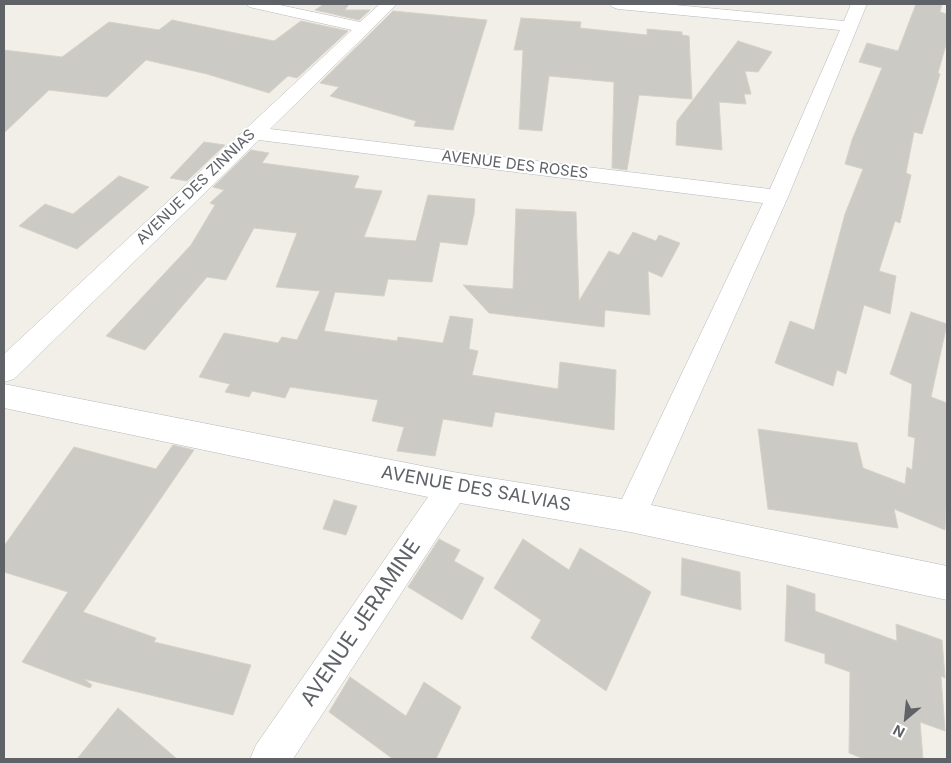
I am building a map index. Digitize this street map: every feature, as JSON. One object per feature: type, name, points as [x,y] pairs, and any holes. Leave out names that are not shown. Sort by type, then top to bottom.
[{"type":"street","points":[[255,4],[362,28]]},
{"type":"street","name":"AVENUE DES ZINNIAS","points":[[4,371],[389,4]]},
{"type":"street","points":[[618,4],[720,9],[850,26]]},
{"type":"street","points":[[630,516],[777,197],[859,4]]},
{"type":"street","name":"AVENUE DES ROSES","points":[[252,133],[777,197]]},
{"type":"street","name":"AVENUE DES SALVIAS","points":[[4,396],[453,487],[630,516],[947,583]]},
{"type":"street","name":"AVENUE JERAMINE","points":[[270,759],[453,487]]},
{"type":"building","points":[[324,4],[349,4],[345,10],[370,10],[359,20],[315,10]]},
{"type":"building","points":[[916,4],[942,4],[940,12],[947,14],[947,41],[938,73],[940,74],[922,134],[914,132],[906,173],[911,175],[900,223],[895,221],[879,271],[896,276],[890,314],[864,305],[846,374],[837,370],[833,386],[775,363],[790,321],[814,330],[845,214],[863,169],[845,164],[852,140],[882,68],[859,62],[867,43],[898,51]]},
{"type":"building","points":[[393,11],[487,20],[453,130],[414,126],[416,121],[330,96],[339,87],[320,83]]},
{"type":"building","points":[[521,18],[581,22],[580,28],[647,35],[647,29],[682,32],[682,35],[689,36],[692,99],[639,95],[627,170],[612,168],[614,82],[549,76],[542,131],[519,129],[523,50],[514,50]]},
{"type":"building","points":[[172,20],[274,41],[301,21],[348,31],[297,78],[288,76],[269,93],[207,74],[146,60],[107,97],[49,90],[4,133],[4,50],[62,57],[109,22],[159,30]]},
{"type":"building","points":[[738,41],[772,52],[758,72],[745,71],[751,94],[744,94],[746,104],[719,102],[722,150],[676,145],[677,121]]},
{"type":"building","points":[[204,142],[225,145],[187,181],[170,178]]},
{"type":"building","points":[[251,150],[269,153],[262,163],[359,176],[354,188],[382,191],[364,237],[416,241],[428,195],[475,199],[474,214],[467,245],[440,242],[432,282],[388,279],[384,296],[335,292],[324,331],[397,341],[398,337],[443,343],[450,316],[473,319],[469,349],[478,351],[472,375],[558,389],[560,362],[616,370],[614,430],[495,412],[492,427],[443,419],[435,456],[397,451],[404,427],[372,421],[378,400],[290,387],[285,398],[252,391],[249,397],[225,392],[230,384],[199,377],[224,333],[278,343],[282,337],[297,340],[320,291],[276,287],[297,233],[254,228],[226,280],[207,277],[145,350],[106,336],[191,245],[215,205],[210,203],[224,190],[213,187]]},
{"type":"building","points":[[119,176],[149,187],[77,249],[19,226],[45,204],[73,214]]},
{"type":"building","points":[[516,209],[576,212],[579,301],[609,251],[619,255],[633,232],[656,241],[659,235],[680,243],[662,277],[648,271],[650,315],[605,310],[604,327],[489,313],[463,285],[513,289]]},
{"type":"building","points":[[911,312],[947,324],[931,397],[947,403],[945,530],[894,509],[898,528],[768,509],[758,429],[857,443],[863,468],[905,484],[907,467],[912,470],[915,438],[908,436],[912,384],[890,374]]},
{"type":"building","points":[[173,445],[194,450],[83,612],[156,638],[154,642],[251,665],[233,715],[84,679],[92,685],[90,688],[22,662],[68,592],[4,572],[4,546],[74,447],[156,469]]},
{"type":"building","points":[[334,500],[357,506],[346,535],[323,529]]},
{"type":"building","points":[[439,539],[460,550],[454,561],[484,578],[462,620],[408,587]]},
{"type":"building","points":[[523,539],[569,570],[580,548],[651,592],[606,691],[531,638],[541,620],[494,588]]},
{"type":"building","points":[[682,558],[740,572],[741,610],[681,595]]},
{"type":"building","points":[[787,585],[815,594],[815,611],[897,641],[896,624],[942,640],[945,678],[941,676],[945,731],[920,722],[923,759],[864,759],[849,753],[850,672],[825,663],[825,654],[785,641]]},
{"type":"building","points":[[350,677],[406,716],[424,682],[461,707],[436,759],[393,759],[329,712]]},
{"type":"building","points":[[118,708],[177,759],[77,759]]}]
